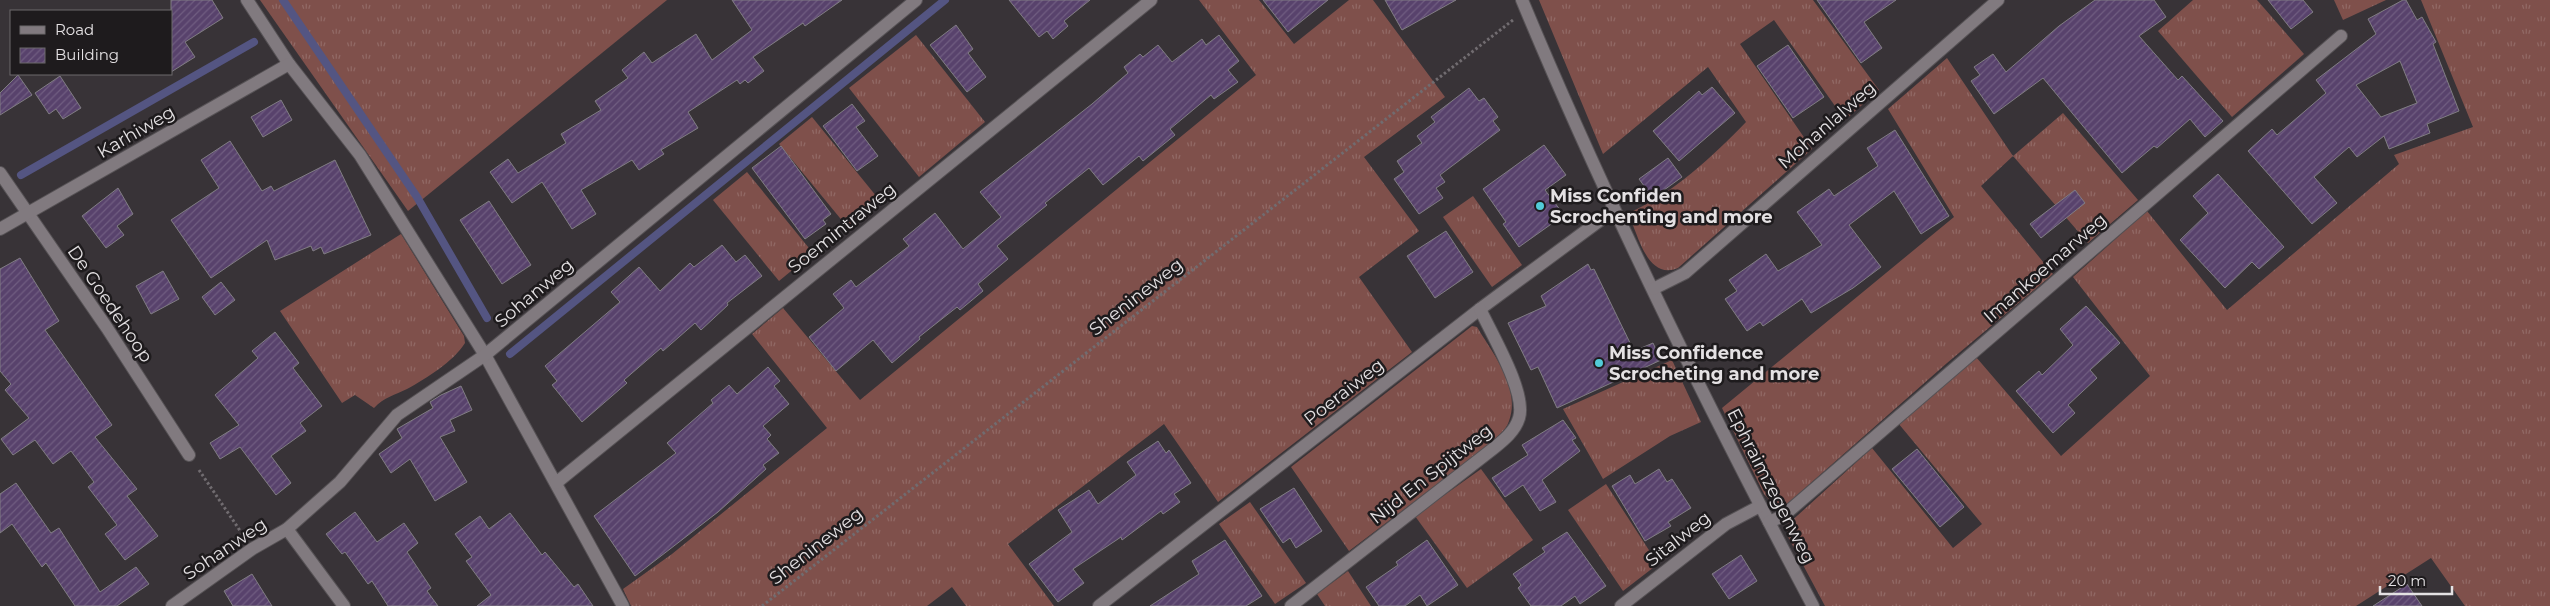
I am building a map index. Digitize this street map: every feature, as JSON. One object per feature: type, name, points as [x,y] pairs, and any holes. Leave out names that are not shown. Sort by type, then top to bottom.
[{"type":"street","points":[[247,0],[289,64],[360,155],[485,356],[623,606]]},
{"type":"street","name":"Sohanweg","points":[[172,606],[252,549],[286,529],[340,482],[397,415],[485,356],[916,0]]},
{"type":"street","name":"Soemintraweg","points":[[556,483],[1151,0]]},
{"type":"street","name":"Mohanlalweg","points":[[1652,289],[1684,273],[1998,0]]},
{"type":"street","name":"Ephraimzegenweg","points":[[1524,5],[1614,210],[1760,506],[1813,606]]},
{"type":"street","name":"Imankoemarweg","points":[[1769,522],[1783,516],[2341,36]]},
{"type":"street","name":"Karhiweg","points":[[0,229],[289,64]]},
{"type":"street","name":"De Goedehoop","points":[[0,174],[107,328],[188,455]]},
{"type":"street","name":"Poeraiweg","points":[[1098,606],[1480,309],[1614,210]]},
{"type":"street","name":"Nijd En Spijtweg","points":[[1291,606],[1494,448],[1514,428],[1520,417],[1516,387],[1480,309]]},
{"type":"street","name":"Sitalweg","points":[[1621,606],[1726,524],[1760,506]]},
{"type":"street","points":[[286,529],[344,606]]},
{"type":"path","name":"Shenineweg","points":[[762,606],[1524,5]]},
{"type":"path","points":[[188,455],[252,549]]},
{"type":"green space","points":[[260,0],[667,0],[408,211]]},
{"type":"green space","points":[[1199,0],[1259,0],[1294,44],[1349,0],[1373,0],[1445,97],[1364,157],[1419,231],[1359,277],[1412,352],[1218,502],[1164,424],[1008,544],[1054,606],[966,606],[952,587],[927,606],[631,606],[623,589],[672,554],[827,428],[752,334],[783,308],[860,400],[1256,75]]},
{"type":"green space","points":[[1539,0],[1813,0],[1879,90],[1845,120],[1774,20],[1740,44],[1812,149],[1678,268],[1667,270],[1659,268],[1651,262],[1645,253],[1628,213],[1676,185],[1706,161],[1746,122],[1708,67],[1603,154]]},
{"type":"green space","points":[[2193,0],[2257,0],[2304,54],[2232,117],[2158,31]]},
{"type":"green space","points":[[2334,0],[2386,0],[2343,20]]},
{"type":"green space","points":[[2421,0],[2550,0],[2550,606],[2465,606],[2431,558],[2356,606],[1825,606],[1787,535],[1787,525],[1872,448],[1953,548],[1982,524],[1898,423],[1976,357],[2061,456],[2150,376],[2073,277],[2147,211],[2227,310],[2399,164],[2394,155],[2473,127]]},
{"type":"green space","points":[[916,35],[985,122],[919,177],[849,88]]},
{"type":"green space","points":[[1947,58],[2013,156],[1981,186],[2053,274],[1947,363],[1788,503],[1782,507],[1775,506],[1764,494],[1722,408],[1954,217],[1888,109]]},
{"type":"green space","points":[[2063,113],[2138,200],[2088,243],[2013,156]]},
{"type":"green space","points":[[812,117],[881,202],[849,229],[779,144]]},
{"type":"green space","points":[[747,172],[813,253],[779,281],[713,200]]},
{"type":"green space","points":[[1473,196],[1522,265],[1492,287],[1443,217]]},
{"type":"green space","points":[[401,234],[464,336],[465,343],[454,357],[439,369],[423,380],[386,399],[374,408],[355,395],[342,403],[280,311]]},
{"type":"green space","points":[[1472,326],[1477,327],[1504,372],[1511,396],[1512,409],[1507,425],[1503,432],[1486,447],[1349,551],[1291,467]]},
{"type":"green space","points":[[1672,360],[1701,422],[1670,436],[1603,479],[1563,409]]},
{"type":"green space","points":[[1481,469],[1533,540],[1467,588],[1415,516]]},
{"type":"green space","points":[[1606,484],[1658,564],[1623,591],[1568,510]]},
{"type":"green space","points":[[1250,502],[1306,583],[1275,604],[1219,524]]},
{"type":"green space","points":[[1348,571],[1371,606],[1325,606],[1317,594]]},
{"type":"building","points":[[171,0],[212,0],[223,18],[185,42],[195,57],[172,71],[172,10]]},
{"type":"building","points":[[732,0],[842,0],[805,26],[803,23],[753,57],[764,71],[748,83],[745,80],[740,84],[737,80],[688,112],[698,128],[661,150],[664,154],[639,170],[632,160],[581,190],[596,214],[572,229],[542,182],[512,203],[490,172],[508,159],[518,173],[566,143],[561,134],[601,110],[595,101],[628,78],[622,70],[644,52],[652,63],[696,34],[712,60],[752,30]]},
{"type":"building","points":[[1009,0],[1090,0],[1064,21],[1068,26],[1053,39],[1047,31],[1039,37]]},
{"type":"building","points":[[1263,0],[1328,0],[1288,32]]},
{"type":"building","points":[[1385,0],[1456,0],[1402,30]]},
{"type":"building","points":[[1817,0],[1896,0],[1864,22],[1882,48],[1861,63]]},
{"type":"building","points":[[2095,0],[2154,0],[2166,17],[2139,36],[2178,80],[2182,76],[2223,121],[2205,137],[2190,119],[2157,148],[2154,146],[2122,173],[2043,78],[1994,114],[1971,81],[1980,75],[1974,67],[1993,54],[2006,72],[2059,26]]},
{"type":"building","points":[[2268,0],[2303,0],[2313,12],[2291,29]]},
{"type":"building","points":[[2406,0],[2417,20],[2422,17],[2436,42],[2433,44],[2459,111],[2427,124],[2430,133],[2389,149],[2384,136],[2357,157],[2349,147],[2314,177],[2337,203],[2312,224],[2248,151],[2272,129],[2277,135],[2326,93],[2316,80],[2376,34],[2368,19]],"holes":[[[2400,61],[2417,103],[2381,117],[2356,85]]]},
{"type":"building","points":[[956,25],[973,49],[968,53],[986,77],[967,92],[930,45]]},
{"type":"building","points":[[1219,35],[1239,61],[1228,70],[1238,82],[1214,99],[1211,95],[1170,129],[1175,135],[1143,161],[1139,156],[1103,185],[1089,168],[1045,203],[1047,205],[997,246],[1008,259],[978,284],[983,291],[960,310],[957,307],[919,337],[920,339],[892,363],[873,340],[836,371],[809,337],[844,308],[833,294],[851,280],[856,287],[909,246],[903,239],[935,213],[963,249],[1001,217],[980,192],[1092,104],[1128,73],[1124,67],[1140,54],[1143,57],[1158,45],[1172,62],[1202,39],[1206,45]]},
{"type":"building","points":[[1788,45],[1824,97],[1793,118],[1757,66]]},
{"type":"building","points":[[18,75],[32,95],[0,115],[0,93]]},
{"type":"building","points":[[60,76],[81,108],[63,119],[56,109],[49,114],[35,93]]},
{"type":"building","points":[[1712,87],[1735,113],[1679,161],[1653,131],[1699,91],[1702,95]]},
{"type":"building","points":[[1469,88],[1479,101],[1484,98],[1498,117],[1493,121],[1500,130],[1440,175],[1445,182],[1436,188],[1443,198],[1419,214],[1394,179],[1404,172],[1397,161],[1422,143],[1417,136],[1435,122],[1431,117]]},
{"type":"building","points":[[281,100],[292,120],[263,137],[251,117]]},
{"type":"building","points":[[852,104],[865,121],[856,127],[878,156],[857,171],[823,126]]},
{"type":"building","points":[[1895,130],[1949,216],[1921,234],[1894,191],[1849,225],[1881,267],[1853,288],[1811,313],[1802,299],[1763,326],[1760,322],[1747,331],[1725,299],[1737,291],[1729,280],[1766,254],[1778,271],[1822,245],[1797,212],[1829,189],[1834,196],[1878,166],[1867,148]]},
{"type":"building","points":[[230,141],[262,191],[271,186],[274,191],[335,160],[371,235],[324,254],[321,247],[313,251],[311,246],[275,260],[267,240],[211,278],[171,220],[219,188],[201,160]]},
{"type":"building","points":[[1544,145],[1566,175],[1545,190],[1564,215],[1519,247],[1503,224],[1506,222],[1483,189]]},
{"type":"building","points":[[781,146],[831,214],[823,220],[826,224],[805,239],[752,168]]},
{"type":"building","points":[[1668,158],[1682,177],[1653,198],[1639,179]]},
{"type":"building","points":[[2218,174],[2284,247],[2259,269],[2252,262],[2225,288],[2180,240],[2208,213],[2193,196]]},
{"type":"building","points":[[118,188],[133,214],[117,226],[124,235],[106,248],[82,216]]},
{"type":"building","points":[[2075,190],[2085,203],[2041,238],[2030,224]]},
{"type":"building","points":[[489,201],[531,265],[502,284],[460,220]]},
{"type":"building","points":[[1446,231],[1473,272],[1435,298],[1407,256]]},
{"type":"building","points":[[722,245],[736,262],[745,255],[762,276],[727,303],[728,305],[701,330],[695,323],[663,351],[661,348],[624,380],[627,383],[582,422],[552,385],[557,381],[545,366],[620,302],[611,292],[639,267],[660,291],[690,263],[694,267]]},
{"type":"building","points":[[20,258],[59,321],[45,330],[112,425],[95,437],[137,489],[127,496],[158,536],[125,560],[105,534],[117,525],[88,487],[94,482],[71,451],[53,464],[35,440],[13,455],[1,439],[29,418],[5,390],[11,384],[0,371],[0,269]]},
{"type":"building","points":[[1588,264],[1591,270],[1594,269],[1634,351],[1653,343],[1661,360],[1557,408],[1538,367],[1531,370],[1508,323],[1546,306],[1541,296]]},
{"type":"building","points":[[163,271],[179,299],[151,314],[136,286]]},
{"type":"building","points":[[221,282],[235,300],[215,315],[202,297]]},
{"type":"building","points":[[2086,306],[2120,343],[2090,370],[2097,378],[2068,405],[2075,413],[2053,433],[2016,391],[2039,371],[2042,375],[2073,345],[2060,329]]},
{"type":"building","points":[[275,332],[299,363],[293,368],[322,406],[300,423],[306,431],[271,456],[291,483],[276,495],[240,447],[220,459],[210,443],[239,425],[215,395],[258,358],[252,351]]},
{"type":"building","points":[[768,367],[780,381],[774,386],[789,404],[763,426],[771,435],[767,439],[779,453],[763,465],[766,469],[718,512],[635,576],[594,516],[676,453],[667,443],[713,403],[711,400],[729,385],[737,394]]},
{"type":"building","points":[[461,386],[472,410],[450,420],[455,431],[440,437],[467,482],[435,501],[410,459],[391,473],[379,454],[402,438],[397,429],[433,408],[430,402]]},
{"type":"building","points":[[1563,420],[1576,438],[1572,440],[1580,451],[1542,480],[1556,502],[1540,511],[1523,485],[1505,497],[1492,478],[1528,455],[1522,445]]},
{"type":"building","points":[[1158,441],[1166,453],[1169,450],[1191,483],[1174,494],[1180,502],[1163,514],[1161,511],[1122,540],[1121,537],[1073,569],[1084,583],[1058,602],[1029,564],[1072,532],[1058,510],[1089,490],[1098,504],[1136,475],[1127,462]]},
{"type":"building","points":[[1917,449],[1964,507],[1940,527],[1892,469]]},
{"type":"building","points":[[1659,469],[1667,482],[1672,479],[1691,508],[1668,522],[1671,526],[1645,541],[1612,486],[1630,475],[1635,484]]},
{"type":"building","points":[[16,483],[51,533],[59,528],[100,592],[136,567],[149,584],[117,606],[75,606],[46,563],[42,567],[12,524],[0,533],[0,494]]},
{"type":"building","points":[[1294,488],[1322,531],[1296,548],[1290,538],[1283,543],[1260,509]]},
{"type":"building","points":[[355,512],[377,542],[404,523],[418,543],[407,552],[431,588],[427,591],[438,606],[388,606],[372,581],[368,584],[345,552],[342,554],[326,534]]},
{"type":"building","points":[[510,513],[542,555],[545,552],[574,587],[578,584],[593,606],[477,606],[491,595],[466,561],[472,557],[455,534],[480,516],[489,529]]},
{"type":"building","points":[[1567,532],[1606,586],[1580,604],[1575,596],[1561,606],[1531,606],[1518,588],[1521,585],[1513,574],[1545,552],[1542,548]]},
{"type":"building","points":[[1225,540],[1262,596],[1246,606],[1150,606],[1199,574],[1192,561]]},
{"type":"building","points":[[1427,540],[1458,585],[1427,606],[1420,595],[1405,606],[1379,606],[1366,587],[1398,565],[1396,562]]},
{"type":"building","points":[[1741,555],[1757,581],[1729,599],[1712,574]]},
{"type":"building","points":[[252,574],[272,606],[233,606],[224,591]]},
{"type":"building","points":[[2407,584],[2422,606],[2373,606]]},
{"type":"waterway","points":[[283,0],[417,197],[487,318]]},
{"type":"waterway","points":[[510,354],[945,0]]},
{"type":"waterway","points":[[21,175],[254,42]]},
{"type":"place","name":"Miss Confiden Scrochenting and more","points":[[1540,206]]},
{"type":"place","name":"Miss Confidence Scrocheting and more","points":[[1599,363]]}]
